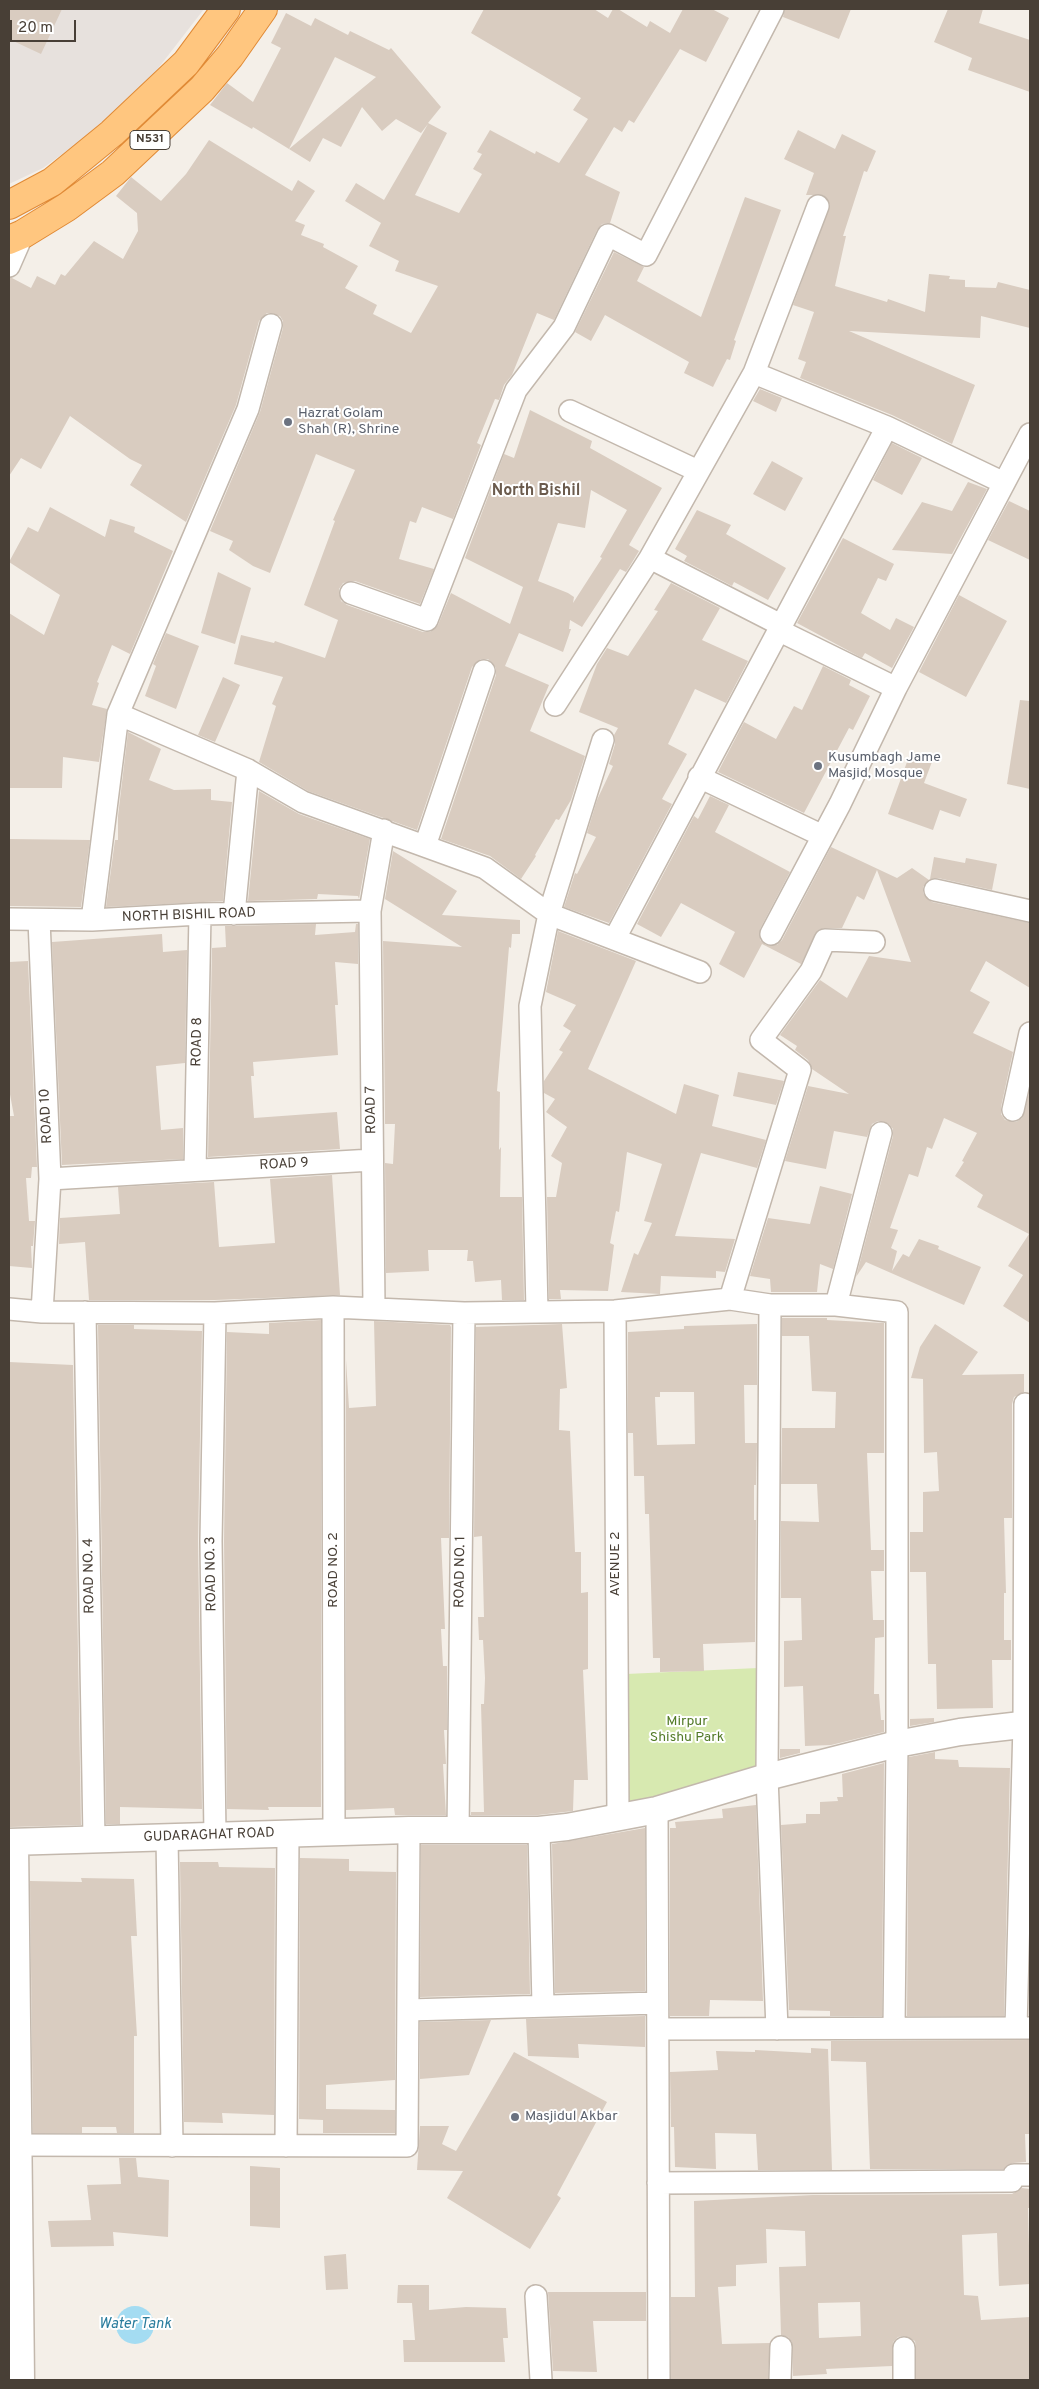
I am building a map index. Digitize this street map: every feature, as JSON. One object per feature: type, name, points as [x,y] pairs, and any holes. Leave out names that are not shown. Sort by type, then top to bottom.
[{"type":"highway","name":"N531","points":[[9,205],[52,182],[112,133],[186,63],[226,9]]},
{"type":"highway","name":"N531","points":[[16,237],[67,207],[113,173],[175,116],[230,56],[263,9]]},
{"type":"street","points":[[351,593],[428,620],[516,390],[564,327],[608,235],[646,256],[773,9]]},
{"type":"street","points":[[556,706],[650,558],[754,373],[818,206]]},
{"type":"street","points":[[9,266],[16,237]]},
{"type":"street","points":[[92,920],[118,714],[248,409],[271,324]]},
{"type":"street","points":[[754,373],[887,427],[1004,483]]},
{"type":"street","points":[[570,411],[698,471]]},
{"type":"street","points":[[615,938],[887,427]]},
{"type":"street","points":[[771,934],[823,836],[896,688],[1030,434]]},
{"type":"street","points":[[650,558],[779,628],[896,688]]},
{"type":"street","points":[[425,846],[484,671]]},
{"type":"street","points":[[118,714],[248,770],[303,802],[485,868],[549,914],[700,972]]},
{"type":"street","points":[[537,1311],[530,1006],[549,914],[603,740]]},
{"type":"street","points":[[234,914],[248,770]]},
{"type":"street","points":[[699,777],[823,836]]},
{"type":"street","name":"ROAD 7","points":[[374,1308],[370,911],[384,830]]},
{"type":"street","points":[[935,890],[1030,911]]},
{"type":"street","name":"NORTH BISHIL ROAD","points":[[9,919],[92,920],[200,914],[370,911]]},
{"type":"street","name":"ROAD 8","points":[[196,1170],[200,914]]},
{"type":"street","name":"ROAD 10","points":[[39,920],[50,1179],[42,1312]]},
{"type":"street","points":[[730,1299],[800,1070],[761,1040],[811,971],[825,940],[874,942]]},
{"type":"street","points":[[1013,1110],[1030,1033]]},
{"type":"street","points":[[836,1304],[881,1133]]},
{"type":"street","name":"ROAD 9","points":[[50,1179],[372,1160]]},
{"type":"street","points":[[9,1309],[42,1312],[215,1313],[333,1307],[464,1313],[615,1311],[730,1299],[770,1305],[836,1304],[897,1312],[897,1744],[894,2028]]},
{"type":"street","points":[[770,1305],[767,1777],[777,2029]]},
{"type":"street","name":"ROAD NO. 2","points":[[333,1307],[334,1832]]},
{"type":"street","name":"AVENUE 2","points":[[615,1311],[618,1818]]},
{"type":"street","name":"ROAD NO. 4","points":[[85,1312],[94,1839]]},
{"type":"street","name":"ROAD NO. 3","points":[[215,1313],[211,1541],[216,1836]]},
{"type":"street","name":"ROAD NO. 1","points":[[458,1831],[464,1313]]},
{"type":"street","points":[[658,2029],[1023,2028],[1027,1724],[1026,1404]]},
{"type":"street","name":"GUDARAGHAT ROAD","points":[[12,1842],[408,1830],[539,1830],[656,1810],[767,1777],[897,1744],[960,1732],[1027,1724]]},
{"type":"street","points":[[656,1810],[659,2380]]},
{"type":"street","points":[[14,2145],[408,2146],[408,1830]]},
{"type":"street","points":[[539,1830],[543,2006]]},
{"type":"street","points":[[286,2146],[288,1834]]},
{"type":"street","points":[[167,1838],[172,2146]]},
{"type":"street","points":[[12,1842],[14,2145],[21,2380]]},
{"type":"street","points":[[409,2010],[657,2002]]},
{"type":"street","points":[[658,2183],[1012,2181],[1014,2175],[1030,2175]]},
{"type":"street","points":[[536,2296],[541,2380]]},
{"type":"street","points":[[780,2380],[781,2347]]},
{"type":"street","points":[[904,2348],[904,2380]]},
{"type":"shaded area","points":[[9,9],[204,9],[129,106],[43,168],[9,184]]},
{"type":"green space","name":"Mirpur Shishu Park","points":[[758,1668],[758,1771],[626,1808],[626,1674]]},
{"type":"water","name":"Water Tank","points":[[135,2306],[148,2312],[154,2325],[148,2338],[135,2344],[122,2338],[116,2325],[122,2312]]},
{"type":"building","points":[[9,9],[62,9],[41,54],[9,39]]},
{"type":"building","points":[[484,9],[594,9],[608,18],[613,9],[618,9],[647,27],[650,21],[670,33],[683,9],[712,9],[729,18],[706,62],[680,49],[634,123],[629,120],[622,132],[614,127],[585,175],[620,192],[610,223],[602,224],[597,230],[554,320],[537,313],[512,375],[504,385],[499,400],[495,399],[477,443],[481,445],[453,519],[422,507],[416,523],[410,521],[399,559],[434,569],[420,604],[355,581],[343,583],[339,589],[341,601],[347,605],[423,632],[430,632],[438,625],[451,593],[510,624],[523,587],[465,558],[504,454],[514,458],[530,410],[592,441],[590,448],[662,488],[629,545],[639,551],[626,572],[620,569],[582,627],[570,620],[569,629],[571,629],[563,652],[519,633],[505,666],[549,685],[530,731],[585,756],[571,800],[559,820],[556,819],[521,879],[490,856],[441,839],[496,675],[496,668],[488,659],[481,659],[472,667],[417,830],[308,791],[259,762],[276,706],[272,704],[283,677],[234,664],[241,635],[274,643],[275,641],[325,658],[338,620],[304,605],[335,521],[333,520],[355,470],[316,454],[270,573],[253,566],[229,550],[233,541],[210,531],[260,412],[283,328],[283,321],[280,316],[267,313],[259,321],[236,405],[186,522],[130,485],[142,465],[130,459],[70,416],[41,469],[21,458],[9,476],[9,278],[31,288],[37,276],[55,285],[61,274],[65,276],[94,241],[123,259],[138,231],[137,213],[116,196],[131,177],[161,201],[186,174],[209,140],[292,191],[298,180],[315,191],[295,221],[305,225],[301,235],[324,244],[323,247],[358,266],[345,288],[377,305],[373,314],[411,333],[438,286],[395,271],[399,261],[369,246],[381,223],[345,201],[356,183],[384,200],[428,124],[421,133],[396,119],[382,131],[362,107],[341,147],[323,138],[310,162],[253,127],[252,129],[210,105],[227,83],[253,102],[281,48],[271,43],[286,13],[311,26],[315,18],[348,35],[350,31],[389,50],[391,48],[441,107],[428,123],[447,133],[415,195],[459,213],[482,174],[473,169],[482,154],[477,152],[490,130],[535,154],[536,151],[559,163],[588,119],[573,110],[581,98],[471,33]],"holes":[[[335,57],[376,77],[289,149]],[[591,490],[627,510],[600,557],[602,558],[573,603],[574,597],[568,593],[538,581],[558,523],[585,528]]]},
{"type":"building","points":[[785,9],[851,9],[839,39],[783,17]]},
{"type":"building","points":[[948,9],[983,9],[979,23],[1030,40],[1030,92],[968,70],[972,58],[934,42]]},
{"type":"building","points":[[798,130],[835,149],[842,134],[876,151],[867,172],[864,171],[843,236],[846,236],[835,286],[887,302],[888,299],[925,312],[929,274],[950,276],[949,279],[965,280],[965,287],[996,288],[998,282],[1030,290],[1030,328],[981,316],[980,338],[849,331],[975,385],[952,444],[892,415],[800,378],[806,362],[798,359],[814,312],[793,305],[830,205],[823,195],[806,195],[814,173],[784,159]]},
{"type":"building","points":[[745,197],[781,210],[734,340],[736,341],[730,360],[727,359],[713,387],[684,373],[689,362],[605,315],[591,341],[575,332],[614,252],[644,267],[637,281],[701,317]]},
{"type":"building","points":[[760,389],[782,398],[776,412],[753,401]]},
{"type":"building","points":[[892,443],[922,458],[902,495],[873,480]]},
{"type":"building","points":[[772,461],[803,478],[785,511],[753,494]]},
{"type":"building","points":[[968,482],[987,489],[952,554],[892,550],[922,502],[952,511]]},
{"type":"building","points":[[1009,501],[1030,511],[1030,560],[988,540]]},
{"type":"building","points":[[50,507],[105,537],[110,519],[135,527],[134,532],[173,551],[130,654],[112,645],[97,682],[99,683],[92,705],[107,709],[99,762],[63,757],[62,788],[9,788],[9,613],[44,635],[60,595],[9,562],[28,527],[38,532]]},
{"type":"building","points":[[697,510],[731,525],[726,534],[786,568],[768,600],[734,582],[732,586],[684,561],[687,556],[675,549]]},
{"type":"building","points":[[843,538],[894,564],[886,581],[878,578],[861,613],[890,630],[896,618],[914,627],[892,668],[865,653],[862,658],[797,623]]},
{"type":"building","points":[[218,572],[251,588],[235,644],[201,633]]},
{"type":"building","points":[[671,583],[720,608],[702,640],[748,661],[726,703],[695,689],[668,744],[687,754],[662,799],[672,804],[609,923],[564,907],[575,873],[577,874],[596,837],[587,833],[597,800],[613,766],[609,764],[615,744],[614,735],[618,728],[579,712],[597,664],[607,648],[628,656],[658,611],[654,610]]},
{"type":"building","points":[[959,595],[1007,621],[966,697],[919,672]]},
{"type":"building","points":[[166,633],[199,646],[176,709],[145,696],[156,666],[153,664]]},
{"type":"building","points":[[823,666],[851,680],[849,685],[870,696],[853,730],[849,728],[804,813],[718,772],[744,722],[776,739],[794,706],[802,710]]},
{"type":"building","points":[[223,677],[240,685],[215,742],[198,735]]},
{"type":"building","points":[[1020,700],[1030,701],[1030,789],[1007,784]]},
{"type":"building","points":[[128,732],[161,749],[149,780],[174,790],[211,789],[211,800],[232,802],[223,901],[106,907],[115,840],[118,840],[118,816]]},
{"type":"building","points":[[911,751],[933,759],[924,783],[967,799],[960,817],[940,810],[933,830],[888,814]]},
{"type":"building","points":[[259,791],[299,814],[370,839],[359,899],[358,896],[318,894],[317,899],[248,901]]},
{"type":"building","points":[[710,796],[729,805],[715,832],[790,872],[760,929],[760,940],[766,945],[777,945],[782,940],[831,847],[897,878],[912,868],[929,880],[923,887],[923,893],[932,902],[1030,923],[1030,988],[986,961],[970,991],[990,1002],[973,1033],[1013,1052],[1001,1107],[1001,1114],[1005,1120],[1016,1122],[1022,1118],[1030,1090],[1030,1323],[1003,1306],[1023,1275],[1008,1266],[1029,1234],[977,1207],[983,1195],[955,1176],[964,1162],[962,1161],[977,1133],[944,1118],[932,1149],[927,1147],[918,1177],[909,1174],[890,1228],[898,1230],[891,1248],[897,1251],[892,1271],[903,1254],[909,1257],[919,1239],[939,1246],[938,1249],[981,1267],[964,1305],[866,1262],[856,1277],[893,1136],[893,1129],[889,1124],[878,1121],[872,1124],[867,1137],[834,1131],[826,1169],[785,1161],[808,1086],[849,1094],[812,1069],[808,1060],[795,1050],[797,1046],[780,1035],[820,980],[847,998],[869,956],[911,962],[877,870],[864,900],[857,896],[842,928],[818,930],[801,964],[762,944],[744,978],[719,964],[735,932],[681,903],[661,937],[637,924],[694,816],[698,819]]},
{"type":"building","points":[[9,839],[90,840],[81,907],[9,906]]},
{"type":"building","points":[[393,851],[457,891],[442,915],[520,920],[520,934],[512,934],[511,948],[509,947],[497,1091],[500,1092],[500,1197],[522,1197],[524,1300],[502,1300],[501,1280],[475,1282],[473,1261],[467,1261],[468,1250],[428,1250],[429,1271],[386,1273],[385,1163],[393,1164],[395,1124],[385,1124],[383,941],[462,947],[385,899]]},
{"type":"building","points":[[934,857],[965,863],[966,858],[997,864],[992,890],[938,878],[930,879]]},
{"type":"building","points":[[316,924],[315,935],[355,932],[356,924],[358,924],[358,964],[335,962],[338,1005],[335,1005],[338,1055],[253,1062],[254,1076],[251,1076],[254,1118],[337,1112],[340,1149],[208,1157],[212,948],[226,947],[225,926]]},
{"type":"building","points":[[558,931],[636,961],[588,1069],[676,1114],[684,1084],[719,1095],[712,1126],[766,1140],[757,1168],[701,1153],[675,1236],[735,1239],[725,1272],[716,1271],[716,1278],[661,1276],[660,1294],[621,1292],[634,1253],[638,1255],[652,1223],[644,1221],[662,1164],[627,1152],[619,1212],[616,1211],[610,1243],[614,1245],[608,1291],[560,1290],[561,1299],[549,1299],[547,1197],[556,1197],[562,1163],[551,1156],[567,1127],[546,1112],[555,1099],[544,1093],[544,1081],[563,1052],[559,1050],[571,1031],[563,1026],[576,1005],[546,992]]},
{"type":"building","points":[[162,934],[163,952],[187,950],[185,1063],[156,1066],[161,1130],[183,1128],[183,1159],[62,1165],[52,942]]},
{"type":"building","points":[[28,961],[37,1167],[32,1167],[31,1178],[26,1178],[29,1221],[35,1221],[33,1246],[31,1246],[32,1268],[9,1266],[9,1116],[14,1116],[9,1089],[9,962]]},
{"type":"building","points":[[738,1072],[784,1081],[776,1105],[733,1096]]},
{"type":"building","points":[[332,1175],[340,1295],[215,1300],[89,1300],[85,1242],[59,1244],[60,1218],[120,1214],[118,1187],[214,1182],[219,1247],[275,1243],[270,1179]]},
{"type":"building","points":[[820,1186],[852,1194],[833,1269],[820,1264],[817,1292],[771,1292],[770,1279],[750,1276],[768,1218],[810,1224]]},
{"type":"building","points":[[782,1318],[827,1318],[827,1320],[884,1323],[884,1453],[867,1453],[871,1550],[884,1550],[884,1571],[871,1571],[873,1620],[884,1620],[884,1637],[875,1638],[874,1694],[879,1694],[881,1720],[884,1720],[884,1732],[831,1745],[805,1746],[803,1686],[784,1687],[784,1641],[802,1640],[801,1598],[781,1598],[781,1521],[819,1522],[817,1484],[781,1484],[782,1428],[835,1428],[836,1392],[812,1391],[809,1336],[782,1336]]},
{"type":"building","points":[[321,1320],[321,1807],[268,1807],[269,1810],[227,1809],[224,1541],[227,1332],[269,1334],[269,1323]]},
{"type":"building","points":[[374,1321],[450,1325],[451,1327],[449,1538],[441,1538],[445,1629],[441,1629],[443,1666],[447,1666],[447,1730],[444,1730],[446,1764],[443,1764],[446,1815],[395,1815],[394,1808],[346,1810],[346,1360],[349,1408],[376,1406]]},
{"type":"building","points":[[562,1324],[567,1388],[560,1389],[559,1430],[570,1431],[575,1552],[581,1552],[581,1593],[588,1592],[588,1669],[583,1670],[588,1780],[574,1780],[573,1811],[538,1815],[471,1815],[471,1812],[484,1812],[481,1704],[484,1704],[485,1678],[483,1640],[479,1640],[478,1617],[484,1617],[482,1536],[474,1537],[476,1327]]},
{"type":"building","points":[[757,1324],[757,1385],[744,1385],[745,1443],[757,1443],[756,1485],[754,1485],[754,1520],[756,1520],[755,1642],[703,1644],[704,1671],[660,1672],[660,1658],[653,1658],[649,1514],[645,1514],[644,1476],[634,1476],[633,1433],[628,1433],[628,1332],[684,1329],[684,1326]],"holes":[[[660,1392],[694,1392],[695,1444],[657,1445],[655,1397],[660,1397]]]},
{"type":"building","points":[[935,1324],[978,1352],[962,1375],[1024,1374],[1024,1392],[1014,1397],[1012,1404],[1012,1518],[1004,1518],[1006,1593],[1004,1593],[1004,1640],[1011,1640],[1011,1660],[992,1660],[993,1708],[937,1709],[936,1664],[928,1664],[926,1572],[910,1572],[910,1532],[923,1532],[923,1492],[939,1491],[937,1452],[924,1453],[923,1379],[911,1378],[920,1347]]},
{"type":"building","points":[[98,1325],[134,1325],[134,1329],[202,1331],[198,1541],[202,1809],[120,1807],[120,1824],[106,1824]]},
{"type":"building","points":[[9,1362],[73,1365],[81,1825],[10,1827]]},
{"type":"building","points":[[934,1718],[934,1722],[910,1726],[910,1719]]},
{"type":"building","points":[[780,1749],[800,1749],[800,1753],[780,1758]]},
{"type":"building","points":[[935,1752],[935,1759],[958,1760],[959,1767],[1010,1768],[1004,2016],[907,2016],[909,1757]]},
{"type":"building","points":[[884,1763],[882,2016],[830,2016],[830,2011],[789,2010],[781,1825],[806,1823],[806,1814],[820,1814],[820,1802],[838,1801],[837,1797],[843,1797],[842,1774]]},
{"type":"building","points":[[756,1805],[763,2001],[710,2000],[709,2016],[670,2016],[670,1828],[676,1828],[675,1822],[723,1818],[722,1809]]},
{"type":"building","points":[[645,1828],[645,1991],[555,1993],[552,1844]]},
{"type":"building","points":[[421,1845],[527,1845],[530,1994],[420,1997]]},
{"type":"building","points":[[300,1858],[349,1859],[349,1871],[396,1872],[395,2080],[326,2085],[326,2109],[395,2110],[395,2133],[323,2133],[323,2120],[299,2119]]},
{"type":"building","points":[[180,1862],[218,1862],[219,1867],[275,1868],[274,2115],[222,2113],[223,2123],[184,2122]]},
{"type":"building","points":[[81,1878],[134,1879],[137,1936],[131,1936],[137,2036],[134,2036],[134,2133],[117,2133],[116,2127],[82,2127],[82,2133],[33,2133],[30,1881],[82,1882]]},
{"type":"building","points":[[645,2016],[645,2047],[578,2044],[579,2058],[528,2056],[526,2019]]},
{"type":"building","points":[[491,2020],[469,2075],[420,2079],[420,2022]]},
{"type":"building","points":[[1030,2040],[1030,2134],[1025,2134],[1026,2162],[1013,2163],[1004,2169],[870,2169],[866,2062],[831,2061],[831,2041]]},
{"type":"building","points":[[811,2048],[828,2049],[832,2170],[758,2170],[756,2134],[715,2133],[716,2169],[675,2167],[674,2127],[671,2127],[670,2072],[718,2070],[716,2051],[755,2052],[755,2050],[811,2053]]},
{"type":"building","points":[[514,2052],[607,2102],[557,2195],[561,2198],[530,2249],[447,2198],[463,2171],[417,2170],[420,2126],[449,2126],[442,2144],[456,2151]]},
{"type":"building","points":[[119,2158],[136,2158],[138,2177],[169,2180],[168,2237],[113,2232],[114,2246],[51,2247],[48,2221],[91,2220],[87,2185],[121,2184]]},
{"type":"building","points":[[250,2166],[280,2168],[280,2228],[250,2226]]},
{"type":"building","points":[[1022,2188],[1030,2189],[1030,2208],[1028,2208],[1030,2284],[999,2286],[997,2233],[962,2235],[964,2295],[978,2296],[981,2320],[1030,2317],[1030,2380],[916,2380],[915,2341],[904,2336],[898,2337],[893,2342],[892,2366],[826,2369],[827,2374],[793,2376],[792,2342],[788,2337],[781,2335],[779,2267],[806,2266],[805,2231],[766,2229],[767,2263],[736,2265],[736,2286],[718,2287],[722,2344],[770,2343],[768,2380],[671,2380],[671,2297],[695,2297],[694,2201],[813,2195],[1012,2194]],"holes":[[[860,2302],[861,2336],[819,2338],[818,2303]]]},
{"type":"building","points":[[346,2254],[348,2289],[326,2290],[324,2256]]},
{"type":"building","points":[[398,2285],[429,2285],[429,2310],[466,2307],[506,2308],[508,2338],[503,2338],[505,2362],[404,2362],[403,2340],[415,2340],[412,2303],[397,2303]]},
{"type":"building","points":[[548,2292],[646,2292],[646,2321],[593,2321],[597,2372],[553,2371]]},
{"type":"place","name":"Hazrat Golam Shah (R), Shrine","points":[[288,422]]},
{"type":"place","name":"Kusumbagh Jame Masjid, Mosque","points":[[818,766]]},
{"type":"place","name":"Masjidul Akbar","points":[[515,2117]]},
{"type":"district","name":"North Bishil","points":[[536,492]]}]
